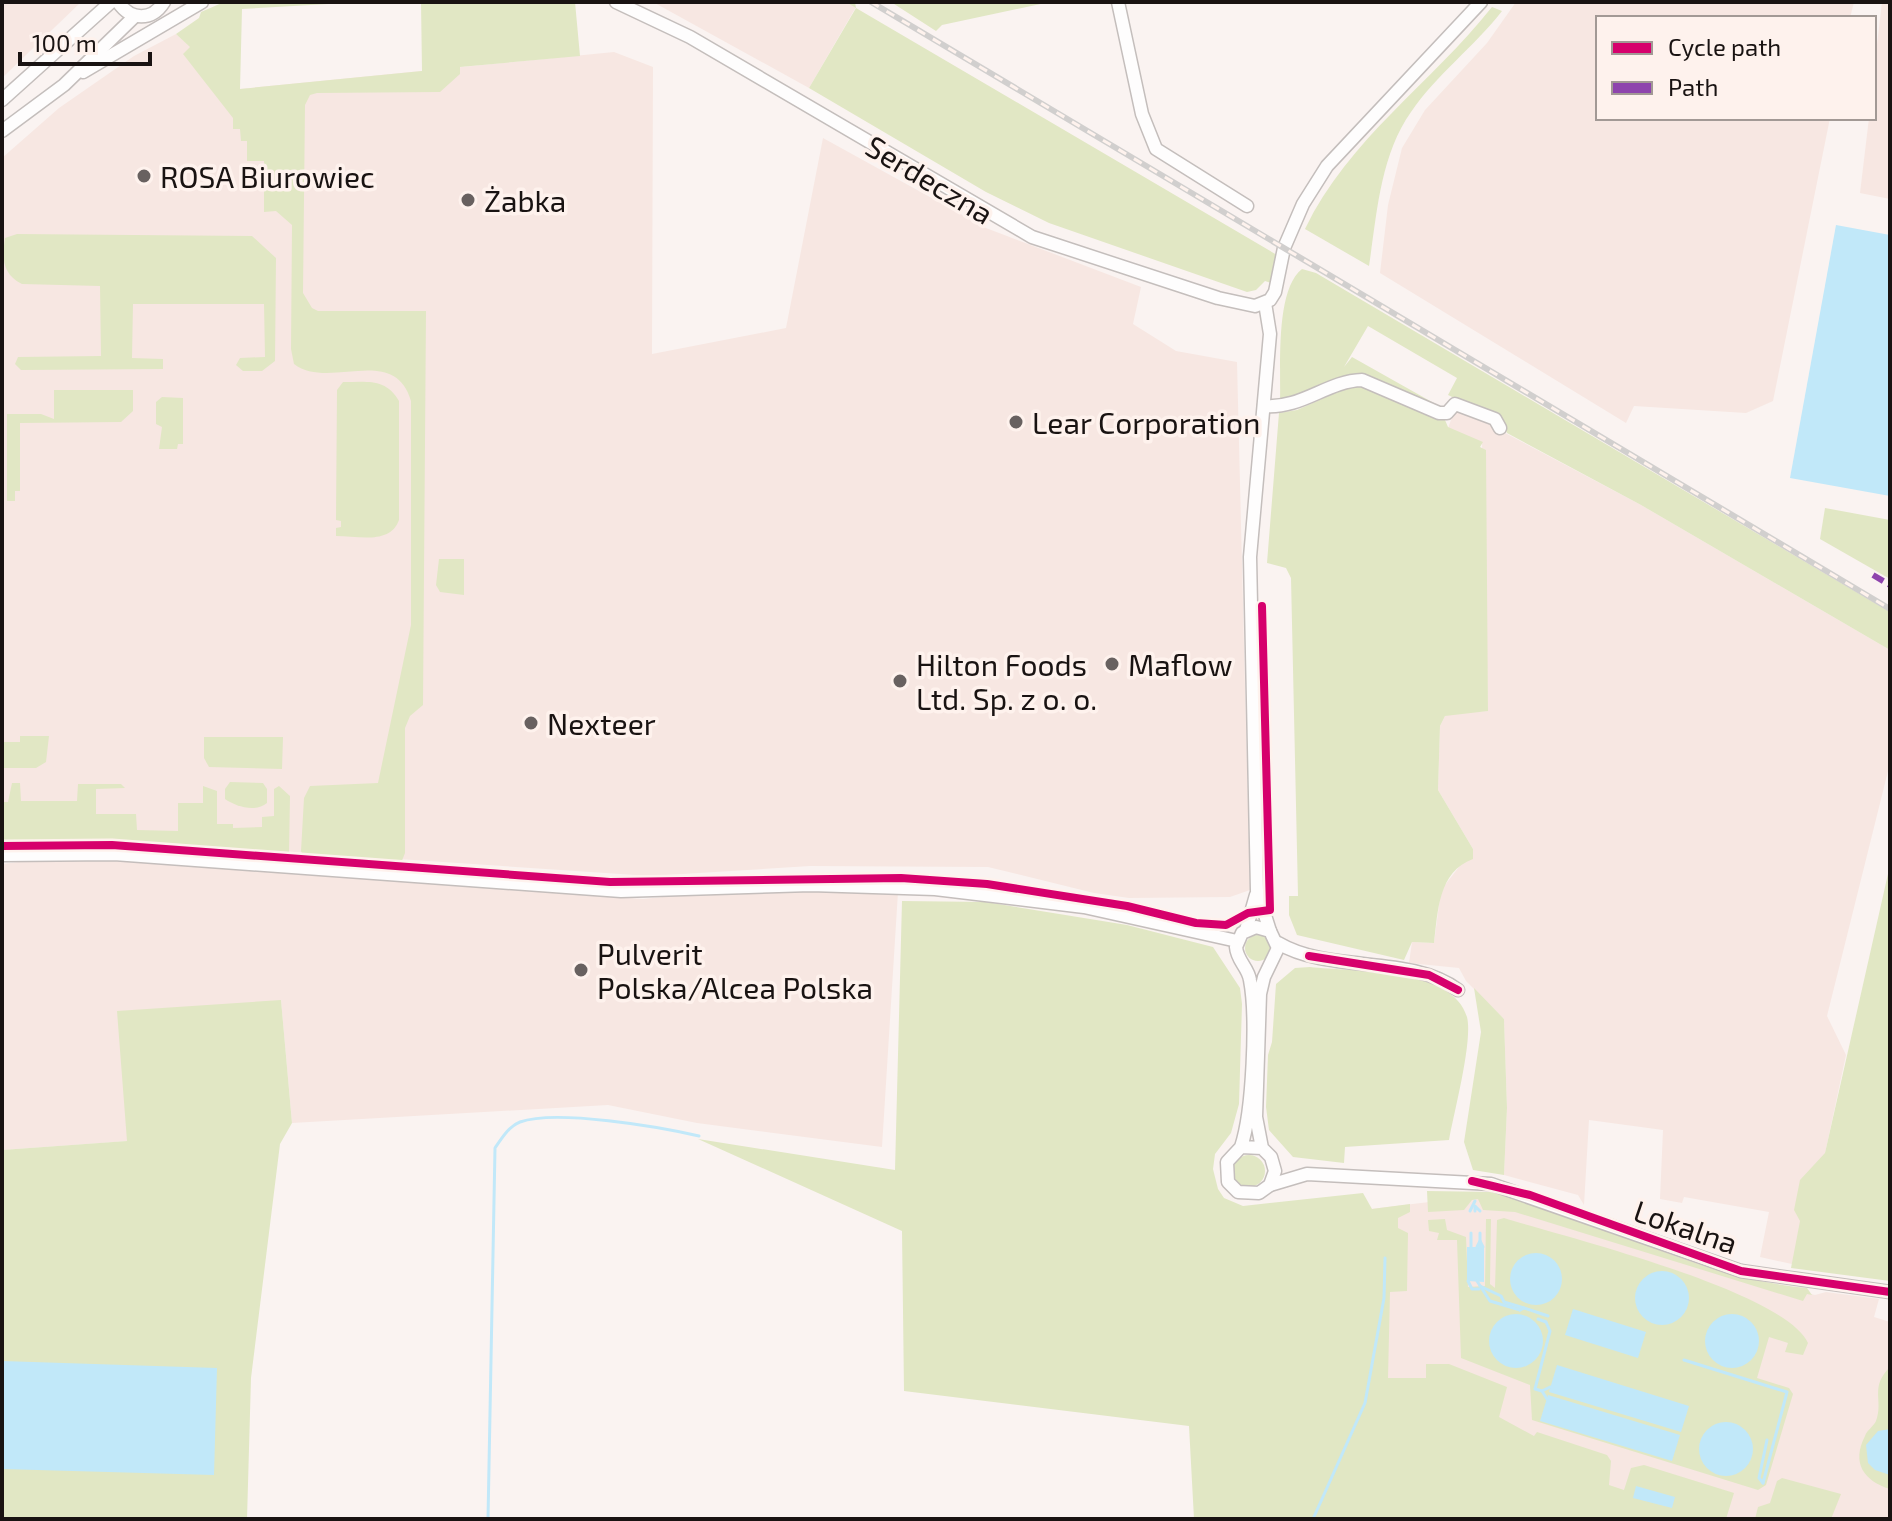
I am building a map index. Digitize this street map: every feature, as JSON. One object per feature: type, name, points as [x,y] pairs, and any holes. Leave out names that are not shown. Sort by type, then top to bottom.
[{"type":"street","points":[[85,24],[98,2]]},
{"type":"street","points":[[2,100],[111,2]]},
{"type":"street","points":[[118,2],[135,16],[149,16],[164,2]]},
{"type":"street","points":[[2,131],[64,85],[202,2]]},
{"type":"street","name":"Serdeczna","points":[[616,2],[690,37],[1032,237],[1218,298],[1244,305],[1265,303]]},
{"type":"street","points":[[1118,2],[1142,114],[1156,149],[1247,206]]},
{"type":"street","points":[[1458,990],[1429,975],[1309,956],[1278,943],[1270,931],[1257,890],[1250,557],[1271,324],[1265,303],[1275,292],[1284,248],[1303,204],[1327,166],[1481,2]]},
{"type":"street","points":[[64,85],[135,16]]},
{"type":"street","points":[[1264,406],[1282,408],[1349,380],[1362,380],[1439,413],[1447,413],[1455,404],[1495,419],[1500,428]]},
{"type":"street","points":[[2,855],[114,854],[621,891],[811,885],[935,889],[1084,907],[1237,941]]},
{"type":"street","points":[[1257,890],[1246,930],[1237,941],[1238,958],[1246,966],[1258,970],[1273,961],[1309,956]]},
{"type":"street","points":[[1246,930],[1256,927],[1270,931]]},
{"type":"street","points":[[1246,966],[1252,1016],[1248,1111],[1241,1147],[1227,1162],[1226,1175],[1233,1188],[1252,1194],[1270,1185],[1275,1171],[1273,1161],[1262,1148],[1256,1117],[1260,994],[1278,943]]},
{"type":"street","points":[[1241,1147],[1262,1148]]},
{"type":"street","name":"Lokalna","points":[[1273,1161],[1307,1174],[1491,1184],[1741,1271],[1890,1292]]},
{"type":"street","name":"Lokalna","points":[[1270,1185],[1307,1174]]},
{"type":"shaded area","points":[[2,2],[81,2],[2,78]]},
{"type":"shaded area","points":[[653,2],[846,2],[856,7],[809,88]]},
{"type":"shaded area","points":[[1516,2],[1854,2],[1850,16],[1596,16],[1596,120],[1830,120],[1773,401],[1746,413],[1634,406],[1626,423],[1380,273],[1388,205],[1402,148],[1425,110],[1487,43]]},
{"type":"shaded area","points":[[1882,2],[1890,2],[1890,199],[1860,193],[1869,120],[1876,120],[1876,53]]},
{"type":"shaded area","points":[[176,34],[240,89],[614,52],[653,67],[652,354],[786,328],[823,138],[986,228],[1141,287],[1133,324],[1176,351],[1237,362],[1250,890],[1230,897],[1129,898],[1094,893],[988,867],[810,866],[650,876],[294,852],[2,824],[2,158],[59,108],[134,56]]},
{"type":"shaded area","points":[[1456,407],[1491,422],[1490,425],[1641,505],[1890,650],[1890,763],[1827,1016],[1846,1055],[1801,1266],[1760,1257],[1769,1212],[1684,1197],[1682,1203],[1660,1199],[1663,1130],[1589,1120],[1584,1205],[1578,1195],[1504,1175],[1507,1108],[1504,1019],[1466,981],[1459,968],[1409,963],[1412,942],[1434,943],[1441,890],[1473,849],[1438,790],[1440,726],[1445,716],[1452,713],[1488,711],[1482,443],[1448,428]]},
{"type":"shaded area","points":[[43,859],[125,861],[643,899],[732,890],[898,892],[882,1147],[697,1123],[608,1105],[292,1123],[281,1000],[128,1141],[2,1150],[2,864]]},
{"type":"shaded area","points":[[1496,1194],[1706,1266],[1815,1295],[1826,1292],[1879,1299],[1874,1317],[1890,1322],[1890,1519],[1642,1519],[1360,1384],[1371,1209]]},
{"type":"green space","points":[[224,2],[363,2],[242,9],[240,89],[422,71],[421,2],[575,2],[580,56],[460,67],[460,74],[440,92],[317,93],[310,95],[305,105],[303,293],[312,308],[318,311],[426,311],[423,705],[410,716],[405,728],[405,853],[401,863],[303,856],[301,851],[304,798],[310,786],[378,783],[411,625],[411,401],[403,384],[390,375],[376,371],[325,373],[308,371],[294,364],[291,349],[292,225],[276,211],[264,212],[264,161],[247,161],[247,141],[241,141],[240,129],[233,129],[233,118],[183,54],[190,47],[176,34],[199,18],[201,12]]},
{"type":"green space","points":[[891,2],[1050,2],[942,25],[936,31]]},
{"type":"green space","points":[[1492,7],[1502,11],[1432,86],[1411,112],[1392,147],[1381,186],[1369,266],[1305,229],[1323,197],[1367,139]]},
{"type":"green space","points":[[856,8],[1277,255],[1271,283],[1265,281],[1256,290],[1247,292],[1049,223],[986,192],[809,88]]},
{"type":"green space","points":[[17,234],[252,236],[276,258],[275,361],[262,371],[243,371],[236,365],[240,358],[265,357],[264,304],[133,304],[132,358],[163,359],[163,369],[21,370],[15,364],[18,357],[101,356],[100,286],[22,284],[15,280],[5,265],[4,252],[5,238]]},
{"type":"green space","points":[[1302,269],[1316,273],[1890,612],[1890,650],[1641,505],[1507,433],[1501,420],[1448,395],[1457,378],[1368,326],[1344,367],[1352,357],[1439,406],[1448,427],[1483,442],[1480,447],[1486,450],[1488,711],[1445,716],[1440,726],[1438,790],[1473,849],[1473,859],[1461,865],[1446,883],[1434,943],[1412,942],[1404,960],[1297,935],[1289,915],[1289,896],[1298,896],[1291,578],[1286,568],[1267,563],[1279,413],[1297,410],[1353,385],[1312,390],[1280,401],[1283,311],[1293,279]]},
{"type":"green space","points":[[343,382],[382,385],[399,401],[399,520],[395,528],[381,536],[336,536],[336,528],[341,527],[341,521],[336,520],[337,390]]},
{"type":"green space","points":[[54,390],[133,390],[133,411],[121,422],[20,423],[20,491],[15,491],[15,501],[7,501],[7,414],[41,414],[54,419]]},
{"type":"green space","points":[[162,397],[183,398],[183,444],[178,444],[177,449],[159,449],[162,427],[156,424],[156,402]]},
{"type":"green space","points":[[1825,508],[1890,520],[1890,579],[1820,539]]},
{"type":"green space","points":[[439,559],[464,559],[464,595],[440,592],[436,585]]},
{"type":"green space","points":[[20,736],[49,736],[46,762],[36,768],[2,768],[2,742],[20,742]]},
{"type":"green space","points":[[204,737],[283,737],[282,769],[209,767],[204,758]]},
{"type":"green space","points":[[230,782],[263,783],[267,789],[267,803],[251,808],[229,802],[225,799],[225,789]]},
{"type":"green space","points":[[12,783],[20,783],[21,801],[77,801],[78,784],[121,784],[125,788],[96,789],[96,814],[136,814],[137,830],[178,831],[178,803],[203,803],[203,786],[217,791],[217,824],[233,824],[233,828],[262,827],[262,817],[274,816],[274,789],[279,786],[290,796],[289,853],[80,841],[2,844],[2,802],[8,802]]},
{"type":"green space","points":[[1890,865],[1890,1281],[1791,1268],[1800,1221],[1794,1210],[1800,1180],[1825,1153]]},
{"type":"green space","points":[[902,901],[986,902],[1127,925],[1213,947],[1240,988],[1242,1004],[1239,1104],[1231,1133],[1215,1154],[1213,1169],[1218,1189],[1224,1198],[1243,1206],[1363,1193],[1372,1209],[1410,1204],[1410,1212],[1398,1218],[1398,1228],[1408,1233],[1407,1291],[1390,1292],[1388,1378],[1426,1378],[1426,1364],[1449,1364],[1507,1387],[1499,1417],[1534,1436],[1537,1432],[1607,1455],[1611,1461],[1609,1485],[1624,1490],[1631,1468],[1644,1465],[1734,1493],[1726,1519],[1194,1519],[1189,1426],[904,1391],[902,1231],[698,1139],[895,1170]]},
{"type":"green space","points":[[1258,935],[1267,939],[1271,948],[1267,957],[1258,961],[1249,957],[1245,948],[1249,939]]},
{"type":"green space","points":[[1295,968],[1399,975],[1442,989],[1458,1001],[1467,1017],[1468,1028],[1449,1140],[1345,1147],[1344,1163],[1293,1157],[1269,1130],[1266,1107],[1268,1055],[1272,1042],[1276,984]]},
{"type":"green space","points":[[1474,988],[1504,1019],[1507,1108],[1504,1175],[1473,1170],[1464,1142],[1481,1032]]},
{"type":"green space","points":[[281,1000],[292,1123],[280,1144],[251,1378],[247,1519],[2,1519],[2,1150],[127,1141],[117,1011]]},
{"type":"green space","points":[[1249,1155],[1261,1159],[1265,1171],[1261,1183],[1249,1187],[1237,1183],[1233,1171],[1237,1159]]},
{"type":"green space","points":[[1427,1191],[1494,1192],[1513,1196],[1695,1263],[1769,1283],[1807,1288],[1812,1295],[1807,1294],[1803,1301],[1515,1212],[1483,1210],[1478,1199],[1472,1200],[1464,1210],[1428,1212]]},
{"type":"green space","points":[[1504,1218],[1717,1285],[1791,1323],[1808,1343],[1803,1355],[1785,1352],[1788,1343],[1769,1337],[1757,1378],[1789,1388],[1793,1394],[1766,1485],[1758,1490],[1532,1420],[1530,1385],[1461,1358],[1457,1240],[1437,1240],[1439,1233],[1429,1231],[1428,1220],[1445,1219],[1447,1230],[1466,1237],[1468,1287],[1485,1286],[1486,1219],[1491,1219],[1490,1284],[1495,1288],[1497,1220]]},
{"type":"green space","points":[[1890,1367],[1890,1489],[1867,1476],[1862,1470],[1859,1455],[1866,1434],[1878,1414],[1880,1381]]},
{"type":"green space","points":[[1782,1478],[1841,1494],[1831,1519],[1755,1519],[1758,1507],[1770,1503],[1777,1481]]},
{"type":"water","points":[[1836,225],[1890,235],[1890,496],[1790,478]]},
{"type":"water","points":[[1467,1247],[1484,1247],[1484,1282],[1467,1281]]},
{"type":"water","points":[[1536,1253],[1555,1260],[1562,1279],[1555,1298],[1536,1305],[1517,1298],[1510,1279],[1517,1260]]},
{"type":"water","points":[[1662,1271],[1681,1279],[1689,1298],[1681,1317],[1662,1325],[1643,1317],[1635,1298],[1643,1279]]},
{"type":"water","points":[[1573,1309],[1646,1332],[1638,1358],[1565,1335]]},
{"type":"water","points":[[1516,1314],[1535,1322],[1543,1341],[1535,1360],[1516,1368],[1497,1360],[1489,1341],[1497,1322]]},
{"type":"water","points":[[1732,1314],[1751,1322],[1759,1341],[1751,1360],[1732,1368],[1713,1360],[1705,1341],[1713,1322]]},
{"type":"water","points":[[2,1361],[217,1368],[214,1475],[2,1469]]},
{"type":"water","points":[[1557,1365],[1689,1406],[1681,1432],[1549,1392]]},
{"type":"water","points":[[1548,1395],[1680,1435],[1672,1461],[1540,1421]]},
{"type":"water","points":[[1726,1422],[1745,1430],[1753,1449],[1745,1468],[1726,1476],[1707,1468],[1699,1449],[1707,1430]]},
{"type":"water","points":[[1890,1429],[1890,1475],[1875,1470],[1868,1463],[1866,1445],[1878,1431]]},
{"type":"water","points":[[1636,1486],[1675,1497],[1672,1508],[1633,1498]]},
{"type":"waterway","points":[[488,1519],[495,1148],[512,1126],[536,1118],[582,1118],[699,1136]]},
{"type":"waterway","points":[[1470,1211],[1475,1201]]},
{"type":"waterway","points":[[1475,1211],[1475,1206],[1480,1211]]},
{"type":"waterway","points":[[1471,1233],[1471,1247]]},
{"type":"waterway","points":[[1480,1233],[1480,1247]]},
{"type":"waterway","points":[[1477,1247],[1480,1241],[1483,1247]]},
{"type":"waterway","points":[[1313,1519],[1365,1403],[1384,1298],[1385,1258]]},
{"type":"waterway","points":[[1468,1281],[1472,1289],[1479,1289]]},
{"type":"waterway","points":[[1477,1281],[1490,1301],[1520,1310]]},
{"type":"waterway","points":[[1480,1286],[1501,1296],[1504,1302],[1524,1308],[1520,1310]]},
{"type":"waterway","points":[[1524,1308],[1548,1316]]},
{"type":"waterway","points":[[1538,1319],[1546,1322],[1550,1331],[1535,1389],[1542,1391],[1550,1387]]},
{"type":"waterway","points":[[1684,1360],[1787,1392],[1763,1483]]},
{"type":"waterway","points":[[1542,1391],[1547,1399]]},
{"type":"waterway","points":[[1763,1483],[1759,1478],[1767,1440]]},
{"type":"railway","points":[[871,2],[1890,609]]},
{"type":"marked path","points":[[1873,575],[1890,585]]},
{"type":"cycle path","points":[[2,846],[112,845],[610,882],[901,878],[987,884],[1127,906],[1196,923],[1226,925],[1248,913],[1270,910],[1262,606]]},
{"type":"cycle path","points":[[1309,956],[1429,975],[1458,990]]},
{"type":"cycle path","points":[[1472,1181],[1530,1195],[1741,1271],[1890,1292]]},
{"type":"place","name":"ROSA Biurowiec","points":[[144,176]]},
{"type":"place","name":"Żabka","points":[[468,200]]},
{"type":"place","name":"Lear Corporation","points":[[1016,422]]},
{"type":"place","name":"Maflow","points":[[1112,664]]},
{"type":"place","name":"Hilton Foods Ltd. Sp. z o. o.","points":[[900,681]]},
{"type":"place","name":"Nexteer","points":[[531,723]]},
{"type":"place","name":"Pulverit Polska/Alcea Polska","points":[[581,970]]}]
